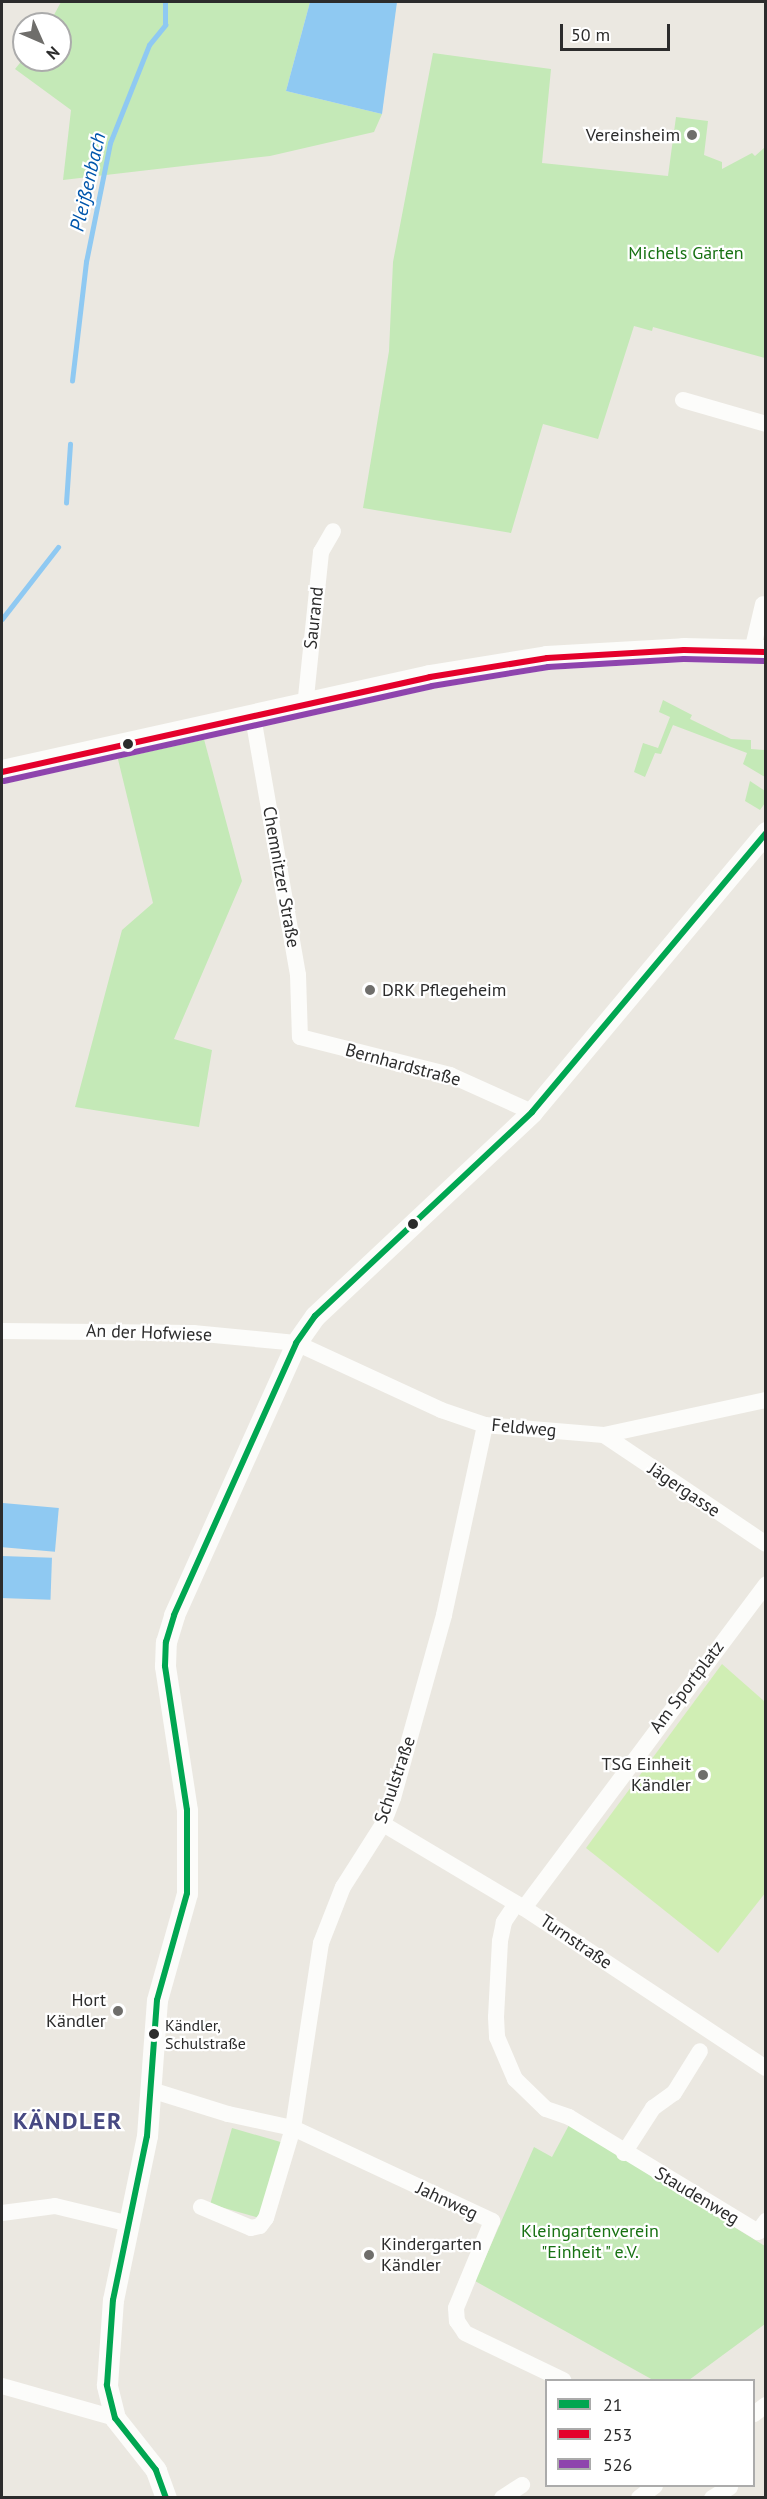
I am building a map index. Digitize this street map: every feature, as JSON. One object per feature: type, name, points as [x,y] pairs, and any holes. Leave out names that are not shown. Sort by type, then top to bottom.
[{"type":"main road","points":[[2,772],[430,678],[548,658],[684,650],[759,651]]},
{"type":"street","points":[[683,400],[765,423]]},
{"type":"street","name":"Saurand","points":[[305,706],[321,552],[333,531]]},
{"type":"street","points":[[759,651],[763,604]]},
{"type":"street","name":"Chemnitzer Straße","points":[[253,717],[298,975],[300,1037]]},
{"type":"street","points":[[166,2498],[156,2470],[115,2418],[106,2385],[107,2341],[147,2136],[157,2000],[183,1914],[189,1861],[187,1810],[165,1666],[166,1642],[190,1576],[296,1343],[344,1286],[532,1112],[765,832]]},
{"type":"street","name":"Bernhardstraße","points":[[300,1037],[450,1075],[532,1112]]},
{"type":"street","name":"An der Hofwiese","points":[[2,1331],[193,1333],[296,1343]]},
{"type":"street","name":"Feldweg","points":[[296,1343],[441,1410],[485,1425],[604,1435],[765,1400]]},
{"type":"street","name":"Schulstraße","points":[[201,2207],[251,2228],[261,2226],[266,2218],[293,2128],[321,1943],[343,1887],[383,1824],[444,1615],[485,1425]]},
{"type":"street","name":"Jägergasse","points":[[604,1435],[765,1544]]},
{"type":"street","name":"Am Sportplatz","points":[[537,2102],[514,2079],[497,2037],[500,1941],[504,1922],[520,1906],[765,1584]]},
{"type":"street","name":"Turnstraße","points":[[383,1824],[520,1906],[765,2068]]},
{"type":"street","points":[[624,2153],[653,2108],[674,2093],[700,2051]]},
{"type":"street","points":[[150,2090],[228,2114],[293,2128]]},
{"type":"street","name":"Staudenweg","points":[[537,2102],[758,2232],[765,2221]]},
{"type":"street","name":"Jahnweg","points":[[293,2128],[492,2221],[456,2308],[457,2321],[465,2333],[561,2379]]},
{"type":"street","points":[[2,2213],[55,2206],[130,2224]]},
{"type":"street","points":[[2,2386],[115,2418]]},
{"type":"street","points":[[502,2498],[522,2485]]},
{"type":"street","points":[[639,2498],[654,2487]]},
{"type":"street","points":[[712,2498],[730,2487]]},
{"type":"green space","points":[[61,2],[310,2],[286,91],[382,114],[374,132],[270,156],[63,180],[71,110],[19,72],[72,72],[72,12],[56,12]]},
{"type":"green space","name":"Michels Gärten","points":[[433,53],[551,69],[542,163],[668,176],[676,117],[708,121],[704,155],[722,162],[722,169],[752,153],[755,156],[765,147],[765,358],[653,327],[652,331],[634,326],[598,439],[543,424],[511,533],[363,508],[389,351],[393,262]]},
{"type":"green space","points":[[663,700],[692,715],[690,719],[731,739],[751,740],[751,749],[765,750],[765,777],[743,764],[747,753],[673,725],[661,754],[655,753],[645,777],[634,772],[643,743],[658,748],[670,717],[659,712]]},
{"type":"green space","points":[[201,728],[242,881],[174,1039],[212,1050],[199,1127],[75,1107],[122,930],[153,903],[115,747]]},
{"type":"green space","points":[[750,781],[765,791],[765,803],[760,810],[745,801]]},
{"type":"green space","name":"TSG Einheit Kändler","points":[[722,1664],[765,1702],[766,1892],[718,1953],[586,1848]]},
{"type":"green space","name":"Kleingartenverein \"Einheit \" e.V.","points":[[569,2125],[765,2246],[765,2324],[690,2379],[651,2379],[475,2281],[534,2147],[552,2157]]},
{"type":"green space","points":[[232,2128],[285,2143],[263,2219],[210,2204]]},
{"type":"water","points":[[310,2],[397,2],[382,114],[286,91]]},
{"type":"water","points":[[3,1503],[59,1508],[55,1552],[2,1547]]},
{"type":"water","points":[[2,1556],[52,1558],[51,1600],[2,1598]]},
{"type":"waterway","name":"Pleißenbach","points":[[72,381],[86,262],[110,143],[149,45],[165,25],[165,2]]},
{"type":"waterway","name":"Pleißenbach","points":[[66,503],[70,444]]},
{"type":"waterway","name":"Pleißenbach","points":[[2,619],[58,547]]},
{"type":"transit line","name":"253","points":[[2,772],[430,677],[547,658],[684,650],[766,652]]},
{"type":"transit line","name":"526","points":[[4,781],[432,686],[548,667],[684,659],[766,661]]},
{"type":"transit line","name":"21","points":[[166,2498],[156,2470],[115,2418],[107,2385],[113,2300],[147,2136],[157,2000],[187,1893],[187,1810],[165,1666],[166,1642],[174,1615],[296,1343],[315,1316],[532,1112],[766,833]]},
{"type":"place","name":"Vereinsheim","points":[[692,135]]},
{"type":"place","name":"DRK Pflegeheim","points":[[370,990]]},
{"type":"place","name":"TSG Einheit Kändler","points":[[703,1775]]},
{"type":"place","name":"Hort Kändler","points":[[118,2011]]},
{"type":"place","name":"Kändler, Schulstraße","points":[[154,2034]]},
{"type":"place","name":"Kindergarten Kändler","points":[[369,2255]]},
{"type":"district","name":"KÄNDLER","points":[[68,2121]]}]
